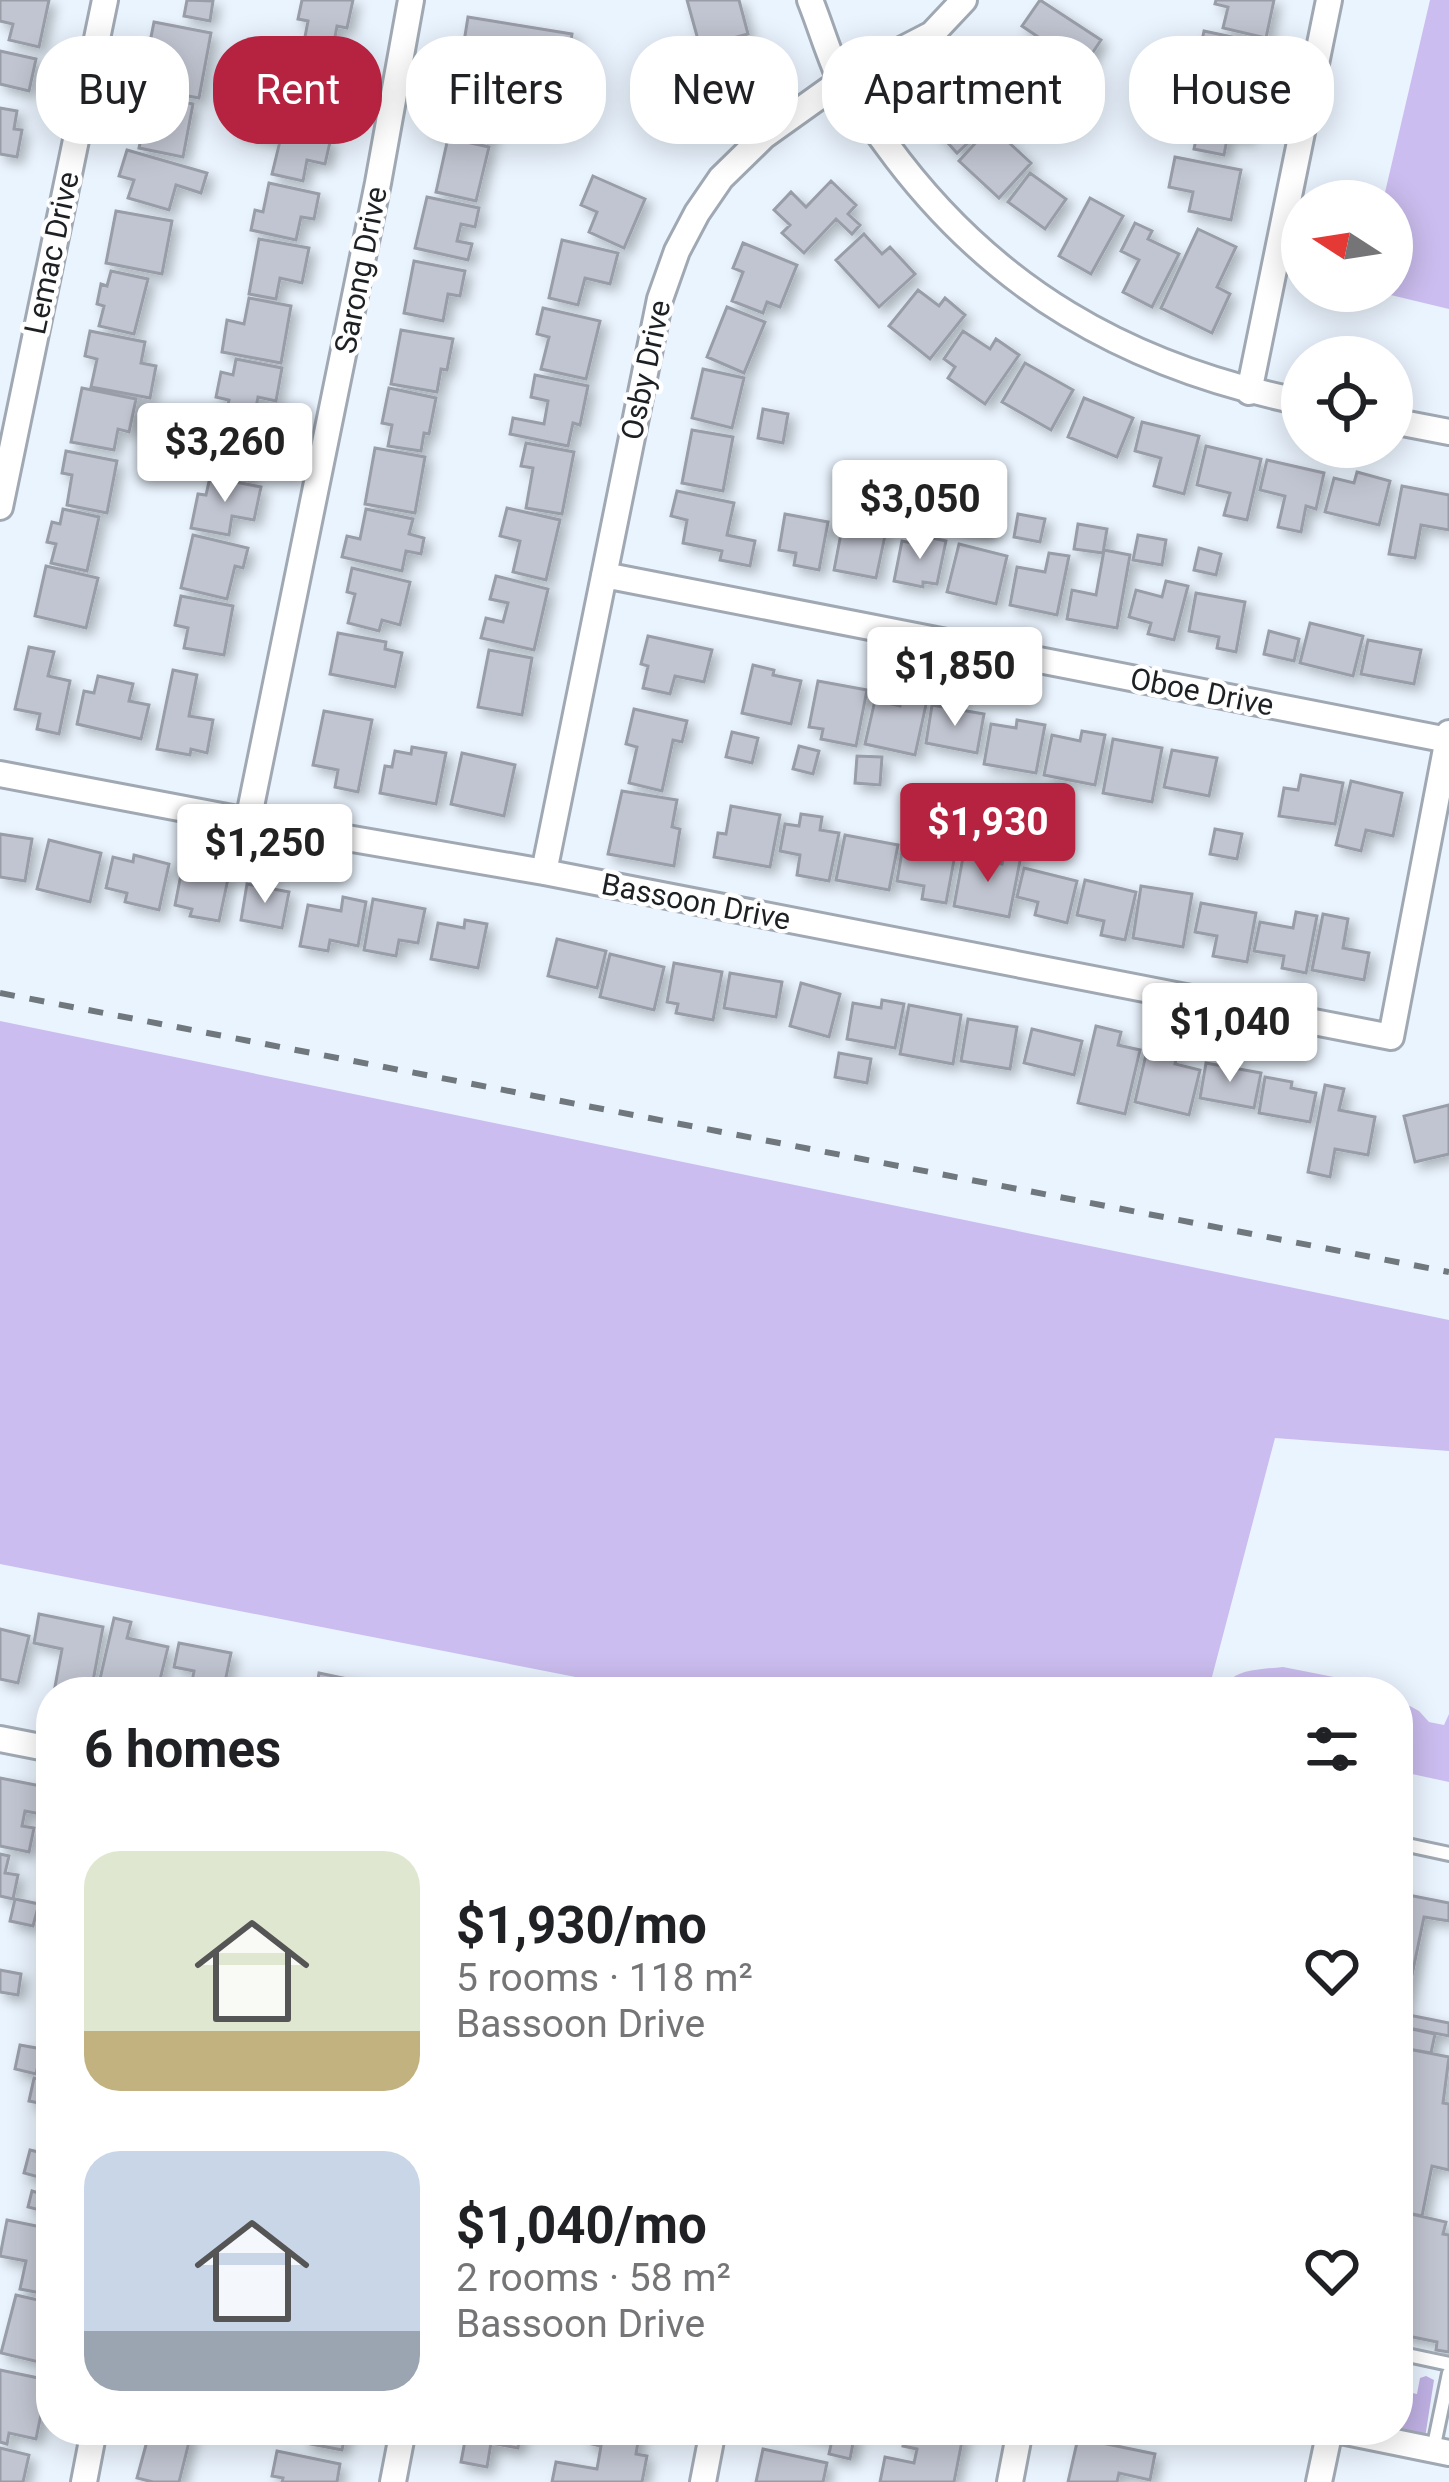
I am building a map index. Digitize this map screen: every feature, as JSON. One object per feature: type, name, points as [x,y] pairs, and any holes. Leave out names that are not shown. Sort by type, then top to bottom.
[{"type":"street","name":"Lemac Drive","points":[[0,507],[105,0]]},
{"type":"street","name":"Sarong Drive","points":[[248,821],[411,0]]},
{"type":"street","points":[[810,0],[824,36]]},
{"type":"street","name":"Osby Drive","points":[[928,36],[964,0]]},
{"type":"street","points":[[1249,392],[1329,0]]},
{"type":"street","name":"Osby Drive","points":[[544,872],[660,299],[676,251],[721,178],[764,136],[822,95]]},
{"type":"street","points":[[886,144],[914,183],[997,264],[1052,307],[1132,350],[1249,392],[1281,398]]},
{"type":"street","points":[[1413,425],[1449,432]]},
{"type":"street","name":"Oboe Drive","points":[[604,575],[1448,736]]},
{"type":"street","name":"Bassoon Drive","points":[[0,774],[544,872],[1391,1036],[1448,736]]},
{"type":"street","points":[[0,1739],[36,1746]]},
{"type":"street","points":[[84,2482],[91,2445]]},
{"type":"street","points":[[393,2482],[400,2445]]},
{"type":"street","points":[[703,2482],[710,2445]]},
{"type":"street","points":[[1010,2482],[1017,2445]]},
{"type":"street","points":[[1319,2482],[1329,2445]]},
{"type":"street","points":[[1410,2445],[1441,2451]]},
{"type":"lane","points":[[1413,1846],[1449,1854]]},
{"type":"lane","points":[[1413,2358],[1449,2368],[1441,2451]]},
{"type":"shaded area","points":[[1430,0],[1449,0],[1449,309],[1413,300],[1413,180],[1388,180]]},
{"type":"shaded area","points":[[0,1021],[1449,1320],[1449,1451],[1275,1438],[1212,1677],[576,1677],[0,1564]]},
{"type":"shaded area","points":[[1283,1667],[1334,1677],[1234,1677]]},
{"type":"shaded area","points":[[1413,1708],[1429,1722],[1444,1725],[1449,1714],[1449,1782],[1413,1774]]},
{"type":"shaded area","points":[[1420,2378],[1434,2380],[1425,2438],[1413,2436],[1413,2393],[1417,2394]]},
{"type":"building","points":[[0,0],[49,0],[36,46],[9,40],[13,24],[0,21]]},
{"type":"building","points":[[187,0],[213,1],[210,21],[184,16]]},
{"type":"building","points":[[302,0],[353,0],[347,28],[337,26],[335,36],[305,36],[308,21],[298,19]]},
{"type":"building","points":[[687,0],[739,0],[748,34],[697,36]]},
{"type":"building","points":[[1040,0],[1095,36],[1037,36],[1022,26]]},
{"type":"building","points":[[1216,0],[1274,0],[1266,36],[1223,28],[1228,7],[1215,4]]},
{"type":"building","points":[[468,17],[572,34],[572,36],[465,36]]},
{"type":"building","points":[[154,22],[211,33],[199,98],[189,96],[189,36],[151,36]]},
{"type":"building","points":[[0,51],[36,59],[29,91],[0,84]]},
{"type":"building","points":[[0,108],[17,111],[14,129],[22,130],[17,157],[0,154]]},
{"type":"building","points":[[140,144],[185,144],[183,157],[139,148]]},
{"type":"building","points":[[279,144],[330,144],[325,164],[307,160],[303,181],[272,174]]},
{"type":"building","points":[[447,144],[489,147],[476,201],[436,192]]},
{"type":"building","points":[[975,144],[1010,144],[1031,163],[999,198],[959,161]]},
{"type":"building","points":[[1195,144],[1226,144],[1224,155],[1194,149]]},
{"type":"building","points":[[127,150],[207,173],[201,193],[176,185],[169,210],[128,198],[134,180],[119,176]]},
{"type":"building","points":[[1175,157],[1241,170],[1231,220],[1189,211],[1193,192],[1169,187]]},
{"type":"building","points":[[1030,173],[1066,199],[1045,229],[1008,202]]},
{"type":"building","points":[[593,176],[645,199],[624,248],[589,232],[597,212],[581,205]]},
{"type":"building","points":[[831,181],[856,205],[848,214],[860,225],[852,234],[836,219],[804,253],[782,233],[790,225],[774,210],[791,192],[806,207]]},
{"type":"building","points":[[269,183],[319,194],[314,219],[301,217],[296,240],[251,230],[255,210],[263,212]]},
{"type":"building","points":[[427,197],[479,208],[475,227],[461,224],[457,241],[472,244],[468,260],[415,248]]},
{"type":"building","points":[[1090,198],[1123,216],[1091,274],[1059,256]]},
{"type":"building","points":[[116,211],[172,221],[162,274],[106,263]]},
{"type":"building","points":[[1135,223],[1152,231],[1148,239],[1179,254],[1152,307],[1123,292],[1139,260],[1121,251]]},
{"type":"building","points":[[1198,229],[1236,247],[1217,287],[1230,294],[1212,333],[1161,308]]},
{"type":"building","points":[[864,234],[882,254],[890,247],[915,274],[879,307],[836,260]]},
{"type":"building","points":[[259,239],[309,248],[302,283],[280,278],[276,299],[249,294]]},
{"type":"building","points":[[562,240],[618,253],[610,284],[585,278],[578,305],[549,298]]},
{"type":"building","points":[[743,243],[797,265],[780,307],[767,302],[763,313],[732,301],[743,272],[733,268]]},
{"type":"building","points":[[414,261],[465,271],[460,296],[448,294],[443,321],[404,313]]},
{"type":"building","points":[[111,271],[148,279],[134,334],[99,326],[104,306],[97,304],[101,284],[107,286]]},
{"type":"building","points":[[918,290],[939,306],[945,298],[965,315],[930,359],[889,326]]},
{"type":"building","points":[[249,298],[291,306],[281,363],[222,352],[227,320],[244,324]]},
{"type":"building","points":[[727,307],[765,322],[744,373],[707,357]]},
{"type":"building","points":[[543,308],[600,321],[586,379],[541,369],[549,337],[537,334]]},
{"type":"building","points":[[401,330],[453,339],[437,392],[391,384]]},
{"type":"building","points":[[90,331],[145,342],[141,363],[156,366],[150,398],[91,387],[97,359],[85,356]]},
{"type":"building","points":[[963,331],[990,349],[996,339],[1019,355],[985,404],[948,378],[955,367],[944,359]]},
{"type":"building","points":[[236,359],[282,368],[276,401],[258,397],[254,419],[226,413],[229,400],[216,397],[221,372],[233,375]]},
{"type":"building","points":[[1025,363],[1073,390],[1051,430],[1002,402]]},
{"type":"building","points":[[703,369],[744,378],[732,428],[692,418]]},
{"type":"building","points":[[535,375],[588,386],[580,425],[573,423],[568,446],[510,434],[513,418],[544,424],[548,401],[531,397]]},
{"type":"building","points":[[82,388],[136,399],[129,432],[118,429],[114,450],[71,442]]},
{"type":"building","points":[[389,388],[436,398],[421,451],[388,446],[392,425],[382,423]]},
{"type":"building","points":[[1084,398],[1133,418],[1117,457],[1068,437]]},
{"type":"building","points":[[763,409],[788,414],[783,443],[758,438]]},
{"type":"building","points":[[220,420],[270,431],[265,454],[254,452],[248,480],[208,471]]},
{"type":"building","points":[[1142,422],[1199,436],[1184,494],[1154,486],[1161,458],[1135,451]]},
{"type":"building","points":[[692,430],[733,437],[723,491],[682,483]]},
{"type":"building","points":[[526,443],[574,452],[562,514],[526,508],[533,468],[521,466]]},
{"type":"building","points":[[1206,446],[1261,459],[1247,520],[1224,515],[1230,493],[1197,485]]},
{"type":"building","points":[[375,448],[425,457],[415,513],[365,504]]},
{"type":"building","points":[[66,451],[117,461],[107,513],[67,505],[72,475],[62,473]]},
{"type":"building","points":[[1267,460],[1281,463],[1281,468],[1324,473],[1316,509],[1306,506],[1301,532],[1278,527],[1285,496],[1260,490]]},
{"type":"building","points":[[1357,472],[1390,481],[1379,525],[1325,512],[1334,478],[1354,483]]},
{"type":"building","points":[[210,477],[261,487],[254,520],[232,516],[229,535],[191,528],[198,494],[206,495]]},
{"type":"building","points":[[1402,486],[1449,495],[1449,530],[1421,525],[1415,558],[1389,554]]},
{"type":"building","points":[[677,491],[734,503],[727,535],[755,541],[750,566],[720,560],[722,551],[683,543],[687,520],[671,516]]},
{"type":"building","points":[[960,501],[993,508],[986,535],[954,528]]},
{"type":"building","points":[[507,508],[560,520],[546,580],[513,572],[520,541],[500,536]]},
{"type":"building","points":[[63,509],[99,517],[87,571],[51,563],[56,544],[47,542],[52,522],[60,524]]},
{"type":"building","points":[[366,509],[413,519],[409,534],[424,538],[421,554],[406,551],[402,571],[342,557],[347,536],[360,539]]},
{"type":"building","points":[[785,514],[828,522],[819,570],[794,565],[796,553],[779,550]]},
{"type":"building","points":[[1018,514],[1045,519],[1040,542],[1014,537]]},
{"type":"building","points":[[843,523],[886,531],[876,578],[834,570]]},
{"type":"building","points":[[1078,524],[1107,529],[1103,553],[1074,549]]},
{"type":"building","points":[[193,535],[248,548],[243,568],[235,566],[227,599],[181,588]]},
{"type":"building","points":[[1138,535],[1166,540],[1162,565],[1133,560]]},
{"type":"building","points":[[923,536],[946,541],[937,584],[923,582],[923,587],[894,581],[902,541],[922,545]]},
{"type":"building","points":[[959,544],[1007,556],[996,604],[947,592]]},
{"type":"building","points":[[1199,548],[1221,554],[1216,575],[1194,570]]},
{"type":"building","points":[[1104,550],[1130,555],[1117,628],[1067,619],[1072,590],[1096,595]]},
{"type":"building","points":[[1049,553],[1069,556],[1057,615],[1010,605],[1017,567],[1045,572]]},
{"type":"building","points":[[46,566],[98,578],[86,628],[35,616]]},
{"type":"building","points":[[352,568],[410,582],[400,625],[382,620],[379,631],[348,623],[355,594],[347,592]]},
{"type":"building","points":[[496,576],[548,589],[534,650],[481,638],[486,618],[503,622],[508,603],[490,599]]},
{"type":"building","points":[[1166,581],[1188,586],[1174,640],[1148,634],[1151,623],[1129,617],[1136,590],[1162,597]]},
{"type":"building","points":[[1196,593],[1245,602],[1236,652],[1217,648],[1219,637],[1189,631]]},
{"type":"building","points":[[181,596],[233,606],[224,655],[184,648],[188,628],[175,625]]},
{"type":"building","points":[[1310,623],[1363,636],[1353,676],[1300,663]]},
{"type":"building","points":[[1269,631],[1299,639],[1294,661],[1264,654]]},
{"type":"building","points":[[338,633],[386,642],[385,649],[402,653],[395,687],[330,674]]},
{"type":"building","points":[[648,636],[712,650],[704,682],[675,676],[670,694],[643,688],[648,666],[641,664]]},
{"type":"building","points":[[1368,640],[1421,650],[1414,684],[1361,674]]},
{"type":"building","points":[[29,647],[54,652],[48,676],[70,681],[59,734],[37,729],[40,714],[15,709]]},
{"type":"building","points":[[489,650],[532,658],[522,715],[478,707]]},
{"type":"building","points":[[753,665],[801,681],[791,724],[742,713]]},
{"type":"building","points":[[173,670],[197,675],[189,716],[213,720],[207,753],[157,749]]},
{"type":"building","points":[[98,676],[133,684],[129,701],[149,705],[141,739],[77,724],[84,691],[94,693]]},
{"type":"building","points":[[818,681],[867,690],[856,746],[821,739],[823,729],[809,727]]},
{"type":"building","points":[[903,694],[927,700],[915,755],[865,744],[875,700],[900,706]]},
{"type":"building","points":[[932,705],[984,714],[977,753],[926,743]]},
{"type":"building","points":[[634,709],[687,721],[682,742],[673,740],[662,791],[629,783],[637,747],[626,744]]},
{"type":"building","points":[[324,711],[372,720],[358,792],[335,787],[338,770],[313,765]]},
{"type":"building","points":[[1017,720],[1045,725],[1036,773],[984,764],[991,724],[1016,728]]},
{"type":"building","points":[[1082,731],[1105,735],[1095,785],[1044,775],[1052,735],[1080,741]]},
{"type":"building","points":[[732,732],[758,738],[752,763],[726,757]]},
{"type":"building","points":[[1113,739],[1162,748],[1152,802],[1103,793]]},
{"type":"building","points":[[799,746],[819,751],[813,774],[793,769]]},
{"type":"building","points":[[412,747],[446,753],[436,804],[380,793],[385,766],[392,767],[395,751],[411,754]]},
{"type":"building","points":[[1172,750],[1217,758],[1209,796],[1164,787]]},
{"type":"building","points":[[462,753],[515,765],[504,816],[451,804]]},
{"type":"building","points":[[857,756],[882,757],[880,785],[855,783]]},
{"type":"building","points":[[1301,775],[1343,783],[1335,824],[1279,816],[1284,788],[1298,790]]},
{"type":"building","points":[[1351,781],[1402,793],[1393,836],[1366,830],[1361,851],[1336,845]]},
{"type":"building","points":[[622,791],[677,800],[672,827],[680,829],[674,866],[608,854]]},
{"type":"building","points":[[731,806],[780,815],[770,867],[714,857],[718,833],[726,834]]},
{"type":"building","points":[[801,814],[822,817],[820,830],[839,833],[829,881],[797,875],[800,855],[780,851],[785,824],[799,826]]},
{"type":"building","points":[[1215,829],[1242,834],[1237,859],[1210,854]]},
{"type":"building","points":[[0,834],[32,839],[25,881],[0,877]]},
{"type":"building","points":[[845,835],[898,845],[889,890],[836,880]]},
{"type":"building","points":[[49,840],[101,853],[90,902],[37,889]]},
{"type":"building","points":[[903,846],[955,855],[946,903],[922,899],[924,886],[897,881]]},
{"type":"building","points":[[1004,853],[1021,856],[1009,917],[954,906],[963,857],[1002,864]]},
{"type":"building","points":[[134,855],[169,864],[159,910],[125,902],[127,893],[106,888],[113,857],[133,862]]},
{"type":"building","points":[[1024,868],[1077,881],[1067,923],[1035,915],[1038,902],[1017,897]]},
{"type":"building","points":[[182,869],[228,879],[219,921],[190,916],[192,909],[175,905]]},
{"type":"building","points":[[1085,880],[1136,892],[1125,940],[1101,935],[1104,921],[1077,915]]},
{"type":"building","points":[[247,884],[289,892],[282,928],[241,920]]},
{"type":"building","points":[[1141,886],[1192,894],[1183,947],[1133,938]]},
{"type":"building","points":[[343,897],[366,902],[358,946],[330,940],[328,951],[300,946],[308,905],[341,911]]},
{"type":"building","points":[[373,899],[425,909],[418,943],[399,940],[396,956],[364,950]]},
{"type":"building","points":[[1201,903],[1256,913],[1247,962],[1213,956],[1217,936],[1195,932]]},
{"type":"building","points":[[1296,912],[1317,916],[1306,973],[1282,968],[1284,956],[1254,951],[1260,922],[1293,928]]},
{"type":"building","points":[[1323,914],[1348,919],[1343,948],[1369,953],[1364,980],[1312,970]]},
{"type":"building","points":[[465,920],[487,924],[478,968],[431,959],[438,923],[464,928]]},
{"type":"building","points":[[557,939],[606,951],[597,988],[548,976]]},
{"type":"building","points":[[610,954],[664,967],[654,1010],[600,997]]},
{"type":"building","points":[[674,963],[722,972],[713,1020],[676,1013],[678,1004],[667,1002]]},
{"type":"building","points":[[730,973],[782,982],[776,1017],[724,1008]]},
{"type":"building","points":[[801,983],[840,994],[829,1037],[790,1026]]},
{"type":"building","points":[[882,1000],[904,1004],[895,1048],[847,1039],[853,1003],[881,1008]]},
{"type":"building","points":[[909,1005],[961,1015],[953,1064],[900,1054]]},
{"type":"building","points":[[968,1019],[1017,1027],[1010,1069],[961,1061]]},
{"type":"building","points":[[1096,1026],[1121,1032],[1118,1045],[1140,1050],[1125,1114],[1078,1103]]},
{"type":"building","points":[[1032,1029],[1082,1041],[1074,1075],[1024,1063]]},
{"type":"building","points":[[1147,1050],[1177,1056],[1175,1064],[1200,1070],[1189,1115],[1135,1102]]},
{"type":"building","points":[[839,1053],[871,1059],[867,1083],[835,1077]]},
{"type":"building","points":[[1206,1063],[1261,1073],[1254,1108],[1200,1098]]},
{"type":"building","points":[[1265,1077],[1316,1093],[1310,1122],[1259,1113]]},
{"type":"building","points":[[1325,1085],[1344,1089],[1339,1110],[1375,1117],[1368,1155],[1335,1149],[1330,1177],[1308,1172]]},
{"type":"building","points":[[1449,1105],[1449,1154],[1415,1162],[1404,1116]]},
{"type":"building","points":[[39,1614],[103,1627],[94,1677],[57,1677],[62,1649],[34,1643]]},
{"type":"building","points":[[114,1618],[131,1622],[127,1638],[168,1647],[161,1677],[100,1677]]},
{"type":"building","points":[[0,1629],[29,1636],[18,1683],[0,1679]]},
{"type":"building","points":[[179,1643],[231,1653],[226,1677],[193,1677],[194,1671],[174,1667]]},
{"type":"building","points":[[0,1778],[36,1785],[36,1813],[25,1811],[22,1826],[34,1828],[29,1852],[0,1846]]},
{"type":"building","points":[[0,1854],[9,1856],[5,1873],[18,1875],[13,1899],[0,1896]]},
{"type":"building","points":[[1413,1896],[1449,1903],[1449,1921],[1424,1917],[1413,1970]]},
{"type":"building","points":[[15,1899],[36,1903],[33,1926],[10,1921]]},
{"type":"building","points":[[0,1970],[21,1974],[18,1995],[0,1992]]},
{"type":"building","points":[[1413,2016],[1449,2023],[1449,2036],[1413,2029]]},
{"type":"building","points":[[1413,2029],[1435,2034],[1431,2053],[1413,2050]]},
{"type":"building","points":[[20,2045],[36,2048],[36,2074],[15,2069]]},
{"type":"building","points":[[1413,2050],[1449,2057],[1443,2103],[1449,2104],[1449,2170],[1432,2166],[1422,2216],[1413,2214]]},
{"type":"building","points":[[34,2078],[36,2078],[36,2102],[29,2101]]},
{"type":"building","points":[[30,2150],[36,2151],[36,2176],[24,2173]]},
{"type":"building","points":[[32,2191],[36,2192],[36,2209],[28,2207]]},
{"type":"building","points":[[1413,2214],[1446,2222],[1443,2234],[1449,2235],[1449,2352],[1436,2350],[1437,2342],[1413,2337]]},
{"type":"building","points":[[7,2220],[36,2226],[36,2292],[20,2289],[26,2261],[0,2256]]},
{"type":"building","points":[[16,2295],[36,2300],[36,2361],[1,2353]]},
{"type":"building","points":[[0,2370],[36,2378],[36,2439],[9,2433],[7,2444],[0,2442]]},
{"type":"building","points":[[146,2445],[188,2445],[179,2482],[137,2478]]},
{"type":"building","points":[[464,2445],[491,2445],[487,2467],[461,2462]]},
{"type":"building","points":[[597,2445],[638,2445],[636,2454],[647,2456],[642,2482],[552,2482],[556,2462],[597,2469],[601,2446]]},
{"type":"building","points":[[831,2445],[853,2445],[850,2459],[829,2454]]},
{"type":"building","points":[[961,2445],[954,2482],[880,2482],[885,2457],[914,2463],[917,2449],[903,2446]]},
{"type":"building","points":[[1076,2445],[1112,2445],[1155,2454],[1150,2480],[1119,2473],[1117,2482],[1068,2482]]},
{"type":"building","points":[[0,2448],[29,2455],[23,2482],[0,2482]]},
{"type":"building","points":[[763,2449],[827,2463],[823,2482],[756,2482]]},
{"type":"building","points":[[277,2451],[340,2464],[337,2482],[282,2482],[283,2478],[272,2476]]},
{"type":"railway","points":[[0,993],[1449,1272]]}]
